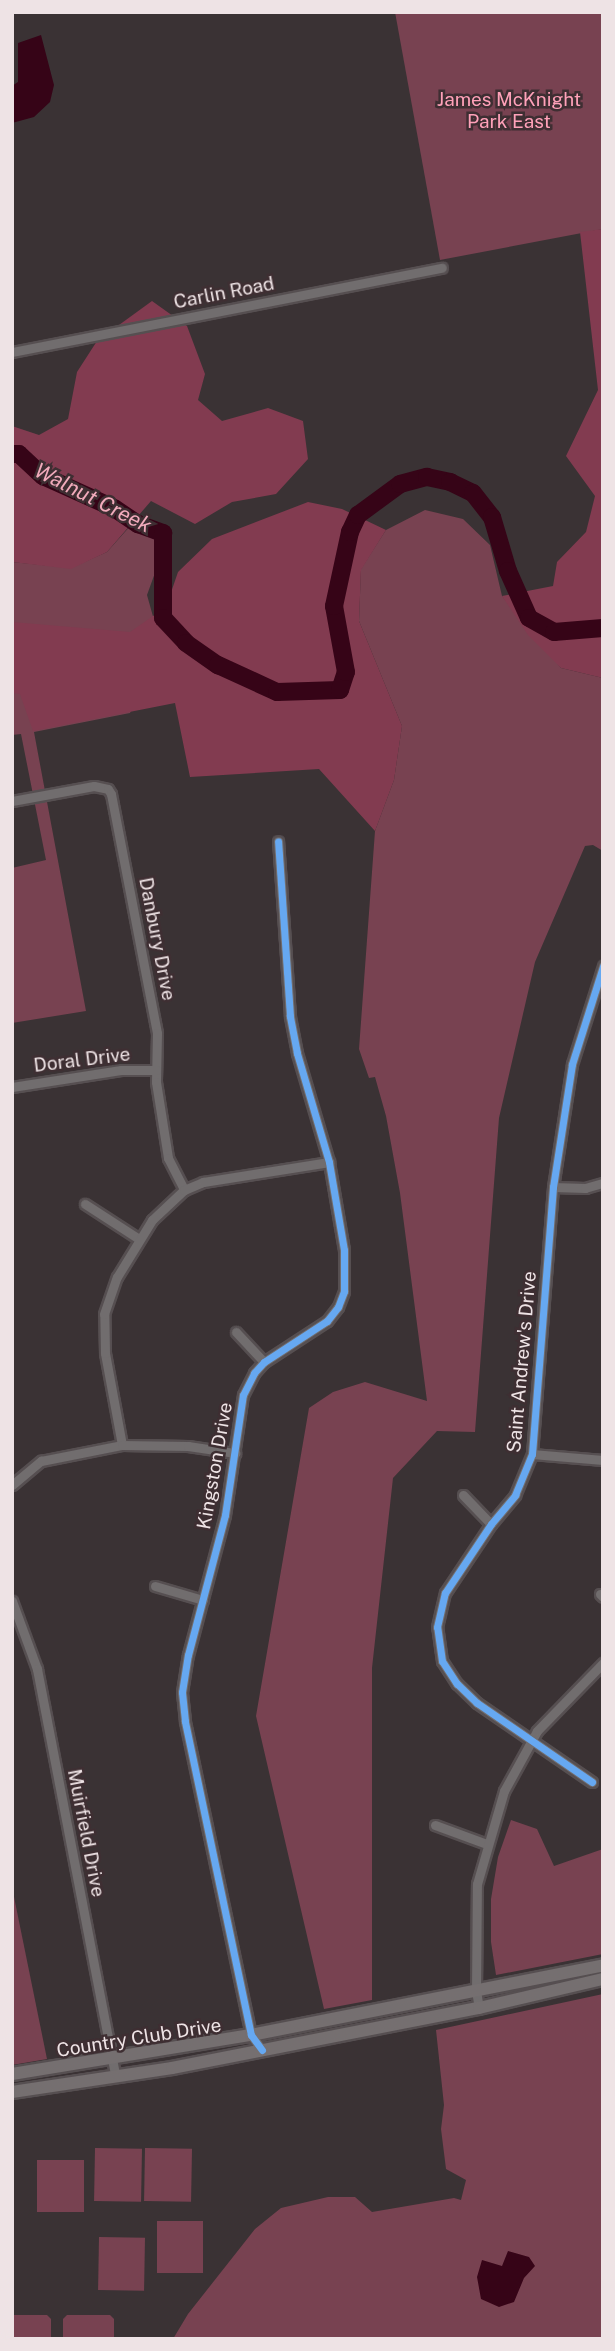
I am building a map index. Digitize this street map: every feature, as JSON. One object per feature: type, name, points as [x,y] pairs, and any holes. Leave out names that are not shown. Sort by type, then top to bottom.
[{"type":"main road","name":"Country Club Drive","points":[[12,2074],[251,2035],[603,1965]]},
{"type":"main road","name":"Country Club Drive","points":[[12,2092],[262,2050],[479,2008],[603,1979]]},
{"type":"street","name":"Carlin Road","points":[[12,352],[442,268]]},
{"type":"street","name":"Danbury Drive","points":[[12,801],[94,786],[108,789],[111,794],[157,1033],[156,1070],[168,1158],[184,1190]]},
{"type":"street","name":"Kingston Drive","points":[[262,2050],[251,2035],[185,1721],[184,1672],[218,1548],[243,1395],[254,1373],[264,1363],[327,1321],[338,1307],[344,1291],[344,1250],[329,1162],[297,1053],[290,1016],[278,841]]},
{"type":"street","name":"Saint Andrew's Drive","points":[[592,1782],[477,1703],[457,1684],[442,1661],[437,1627],[445,1593],[491,1524],[522,1485],[532,1454],[553,1187],[572,1064],[603,966]]},
{"type":"street","name":"Doral Drive","points":[[12,1087],[121,1069],[156,1070]]},
{"type":"street","points":[[122,1445],[102,1331],[108,1297],[152,1220],[184,1190],[223,1177],[329,1162]]},
{"type":"street","points":[[553,1187],[585,1188],[603,1183]]},
{"type":"street","points":[[85,1204],[139,1239]]},
{"type":"street","points":[[236,1332],[264,1363]]},
{"type":"street","points":[[12,1485],[41,1461],[122,1445],[188,1446],[235,1453]]},
{"type":"street","points":[[532,1454],[603,1460]]},
{"type":"street","points":[[463,1495],[491,1524]]},
{"type":"street","points":[[155,1586],[203,1600]]},
{"type":"street","name":"Muirfield Drive","points":[[12,1601],[37,1669],[115,2075]]},
{"type":"street","points":[[479,2008],[476,1991],[475,1906],[487,1844],[504,1791],[531,1741],[563,1701],[603,1662]]},
{"type":"street","points":[[435,1825],[487,1844]]},
{"type":"green space","name":"James McKnight Park East","points":[[395,12],[603,12],[603,229],[440,260]]},
{"type":"green space","points":[[425,510],[463,519],[490,545],[502,596],[561,668],[603,678],[603,851],[593,845],[585,846],[535,962],[499,1118],[475,1432],[437,1431],[393,1478],[372,1668],[372,2000],[324,2009],[256,1716],[309,1408],[333,1392],[365,1382],[427,1401],[400,1193],[386,1116],[375,1077],[369,1078],[359,1049],[375,831],[394,780],[402,726],[359,621],[361,569],[386,530]]},
{"type":"green space","points":[[132,524],[153,536],[160,559],[147,595],[161,645],[130,713],[34,732],[86,1011],[12,1023],[12,868],[46,860],[21,734],[12,735],[12,562],[71,568],[107,552]]},
{"type":"green space","points":[[511,1820],[537,1829],[554,1866],[603,1849],[603,1954],[496,1975],[491,1942],[491,1899],[498,1857]]},
{"type":"green space","points":[[12,1887],[47,2059],[12,2065]]},
{"type":"green space","points":[[603,1994],[603,2339],[173,2339],[188,2314],[255,2229],[281,2208],[328,2197],[355,2197],[372,2212],[454,2198],[461,2200],[466,2180],[446,2169],[441,2129],[444,2105],[436,2030]]},
{"type":"green space","points":[[95,2148],[142,2149],[141,2202],[94,2201]]},
{"type":"green space","points":[[145,2148],[192,2149],[191,2202],[144,2201]]},
{"type":"green space","points":[[37,2160],[84,2160],[84,2212],[37,2212]]},
{"type":"green space","points":[[157,2221],[203,2221],[203,2273],[157,2273]]},
{"type":"green space","points":[[99,2237],[145,2238],[144,2291],[98,2290]]},
{"type":"green space","points":[[12,2315],[47,2315],[51,2319],[51,2339],[12,2339]]},
{"type":"green space","points":[[67,2315],[110,2315],[114,2319],[114,2339],[63,2339],[63,2319]]},
{"type":"shaded area","points":[[41,35],[54,85],[50,102],[34,117],[12,123],[12,86],[18,82],[18,43]]},
{"type":"shaded area","points":[[603,229],[603,678],[561,668],[528,635],[502,596],[553,586],[557,562],[586,532],[595,496],[566,456],[598,390],[580,232]]},
{"type":"shaded area","points":[[152,301],[187,326],[205,374],[198,400],[222,421],[268,408],[303,421],[308,459],[276,494],[232,502],[195,524],[151,501],[107,552],[71,569],[12,562],[12,426],[39,435],[68,419],[77,372],[97,341]]},
{"type":"shaded area","points":[[308,502],[342,509],[386,530],[361,570],[359,621],[402,726],[394,780],[375,831],[319,769],[190,777],[175,703],[33,731],[20,694],[12,693],[12,622],[130,632],[166,607],[178,572],[212,539]]},
{"type":"shaded area","points":[[508,2251],[529,2257],[535,2266],[524,2278],[514,2302],[499,2307],[481,2299],[477,2277],[482,2260],[502,2266]]},
{"type":"waterway","name":"Walnut Creek","points":[[12,454],[19,454],[43,476],[114,508],[138,524],[163,533],[163,618],[186,643],[218,665],[277,692],[340,690],[346,672],[334,606],[350,532],[358,515],[400,484],[427,477],[450,482],[473,493],[492,517],[508,571],[529,618],[554,632],[603,628]]},
{"type":"cycle path","points":[[262,2050],[251,2035],[185,1721],[182,1692],[188,1655],[225,1515],[243,1395],[254,1373],[264,1362],[327,1321],[338,1307],[344,1291],[344,1250],[329,1162],[297,1053],[290,1016],[278,841]]},
{"type":"cycle path","points":[[592,1782],[477,1703],[457,1684],[442,1661],[437,1627],[445,1593],[491,1524],[515,1495],[532,1454],[553,1187],[572,1064],[603,966]]}]
